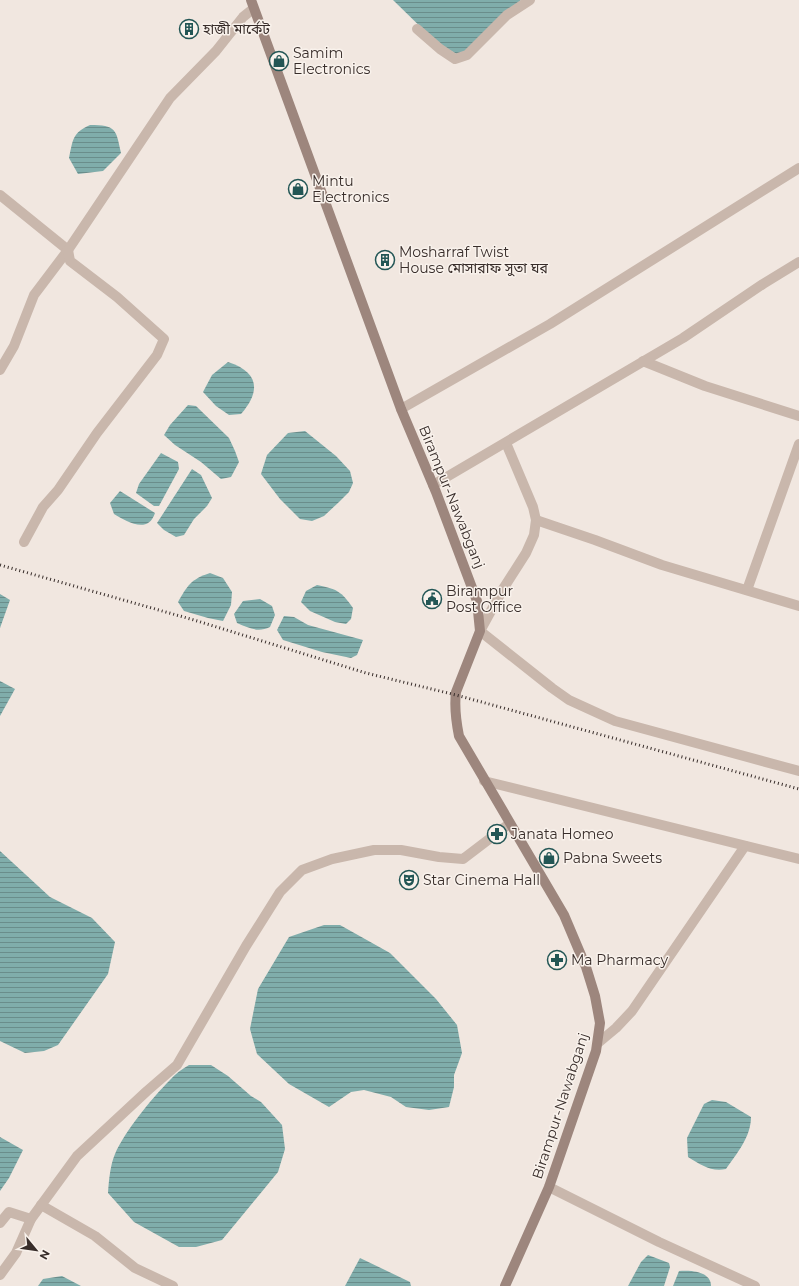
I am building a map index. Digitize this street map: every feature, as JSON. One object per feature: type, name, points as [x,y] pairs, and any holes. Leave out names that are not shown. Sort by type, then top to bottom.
[{"type":"main road","name":"Birampur-Nawabganj","points":[[252,4],[401,409],[433,485],[478,600],[480,631],[456,692],[455,717],[459,736],[564,916],[586,967],[595,996],[600,1023],[598,1043],[549,1187],[505,1286]]},
{"type":"street","points":[[416,29],[440,49],[455,59],[467,55],[507,15],[530,0]]},
{"type":"street","points":[[0,370],[14,346],[34,295],[68,250],[170,98],[216,51],[252,4]]},
{"type":"street","points":[[401,409],[550,324],[799,168]]},
{"type":"street","points":[[0,195],[68,250],[70,261],[117,297],[164,339],[157,355],[97,433],[58,490],[43,507],[24,542]]},
{"type":"street","points":[[433,485],[683,338],[763,284],[799,262]]},
{"type":"street","points":[[643,361],[705,386],[799,416]]},
{"type":"street","points":[[506,443],[533,507],[536,520],[534,535],[526,553],[503,589],[480,631],[569,700],[615,721],[799,771]]},
{"type":"street","points":[[747,590],[799,444]]},
{"type":"street","points":[[536,520],[662,565],[799,606]]},
{"type":"street","points":[[484,781],[799,859]]},
{"type":"street","points":[[0,1275],[16,1253],[31,1219],[77,1156],[177,1065],[202,1020],[280,892],[302,870],[332,859],[374,850],[401,850],[439,857],[463,859],[510,824]]},
{"type":"street","points":[[598,1043],[616,1028],[632,1010],[745,846]]},
{"type":"street","points":[[549,1187],[659,1242],[755,1286]]},
{"type":"street","points":[[42,1205],[95,1236],[135,1268],[173,1286]]},
{"type":"street","points":[[0,1223],[9,1212],[31,1219]]},
{"type":"water","points":[[393,0],[521,0],[460,56],[437,43]]},
{"type":"water","points":[[90,125],[105,126],[113,130],[118,138],[121,153],[103,171],[78,174],[69,158],[71,146],[76,134]]},
{"type":"water","points":[[228,362],[246,371],[254,383],[252,398],[241,414],[229,415],[216,406],[203,392],[212,375]]},
{"type":"water","points":[[188,405],[196,406],[229,438],[239,462],[231,477],[221,479],[201,462],[175,445],[164,435],[170,425]]},
{"type":"water","points":[[305,431],[336,456],[350,471],[353,483],[349,492],[324,516],[312,521],[300,519],[280,499],[261,474],[267,455],[288,433]]},
{"type":"water","points":[[161,453],[178,462],[179,469],[159,506],[154,506],[136,493],[139,484]]},
{"type":"water","points":[[192,469],[201,475],[212,498],[207,506],[194,519],[184,535],[176,537],[164,530],[157,523]]},
{"type":"water","points":[[120,491],[155,513],[152,520],[142,525],[130,523],[114,514],[110,503]]},
{"type":"water","points":[[210,573],[223,578],[232,592],[231,605],[223,621],[184,611],[178,602],[190,584],[198,578]]},
{"type":"water","points":[[317,585],[329,588],[342,594],[349,602],[353,608],[351,619],[346,624],[335,622],[310,611],[301,602],[306,591]]},
{"type":"water","points":[[0,594],[10,600],[0,628]]},
{"type":"water","points":[[260,599],[272,606],[275,615],[270,627],[257,630],[237,623],[234,614],[243,601]]},
{"type":"water","points":[[284,616],[294,617],[308,625],[363,640],[357,655],[351,658],[322,652],[283,640],[277,630]]},
{"type":"water","points":[[0,681],[15,689],[0,716]]},
{"type":"water","points":[[0,851],[50,897],[92,918],[115,942],[108,974],[58,1045],[44,1051],[25,1053],[0,1041]]},
{"type":"water","points":[[324,925],[340,925],[390,953],[436,999],[457,1025],[462,1053],[454,1075],[454,1087],[449,1107],[429,1110],[406,1107],[391,1097],[364,1090],[351,1092],[329,1107],[289,1084],[257,1054],[250,1029],[258,989],[289,937]]},
{"type":"water","points":[[189,1065],[211,1065],[228,1076],[251,1096],[261,1102],[282,1125],[285,1149],[278,1172],[222,1240],[196,1247],[179,1247],[134,1222],[108,1193],[113,1159],[125,1135],[147,1105],[163,1087],[176,1074]]},
{"type":"water","points":[[712,1100],[726,1102],[751,1117],[749,1131],[739,1151],[726,1169],[721,1170],[711,1169],[688,1157],[687,1138],[704,1104]]},
{"type":"water","points":[[0,1137],[23,1150],[9,1178],[0,1191]]},
{"type":"water","points":[[648,1255],[669,1263],[670,1267],[664,1286],[628,1286],[641,1262]]},
{"type":"water","points":[[360,1258],[410,1282],[411,1286],[345,1286]]},
{"type":"water","points":[[679,1271],[694,1271],[704,1274],[708,1277],[711,1286],[673,1286]]},
{"type":"water","points":[[62,1276],[81,1286],[38,1286],[43,1279]]},
{"type":"railway","points":[[0,565],[194,620],[366,673],[456,695],[799,789]]},
{"type":"place","name":"হাজী মার্কেট","points":[[189,29]]},
{"type":"place","name":"Samim Electronics","points":[[279,61]]},
{"type":"place","name":"Mintu Electronics","points":[[298,189]]},
{"type":"place","name":"Mosharraf Twist House মোসারাফ সুতা ঘর","points":[[385,260]]},
{"type":"place","name":"Birampur Post Office","points":[[432,599]]},
{"type":"place","name":"Janata Homeo","points":[[497,834]]},
{"type":"place","name":"Pabna Sweets","points":[[549,858]]},
{"type":"place","name":"Star Cinema Hall","points":[[409,880]]},
{"type":"place","name":"Ma Pharmacy","points":[[557,960]]}]
